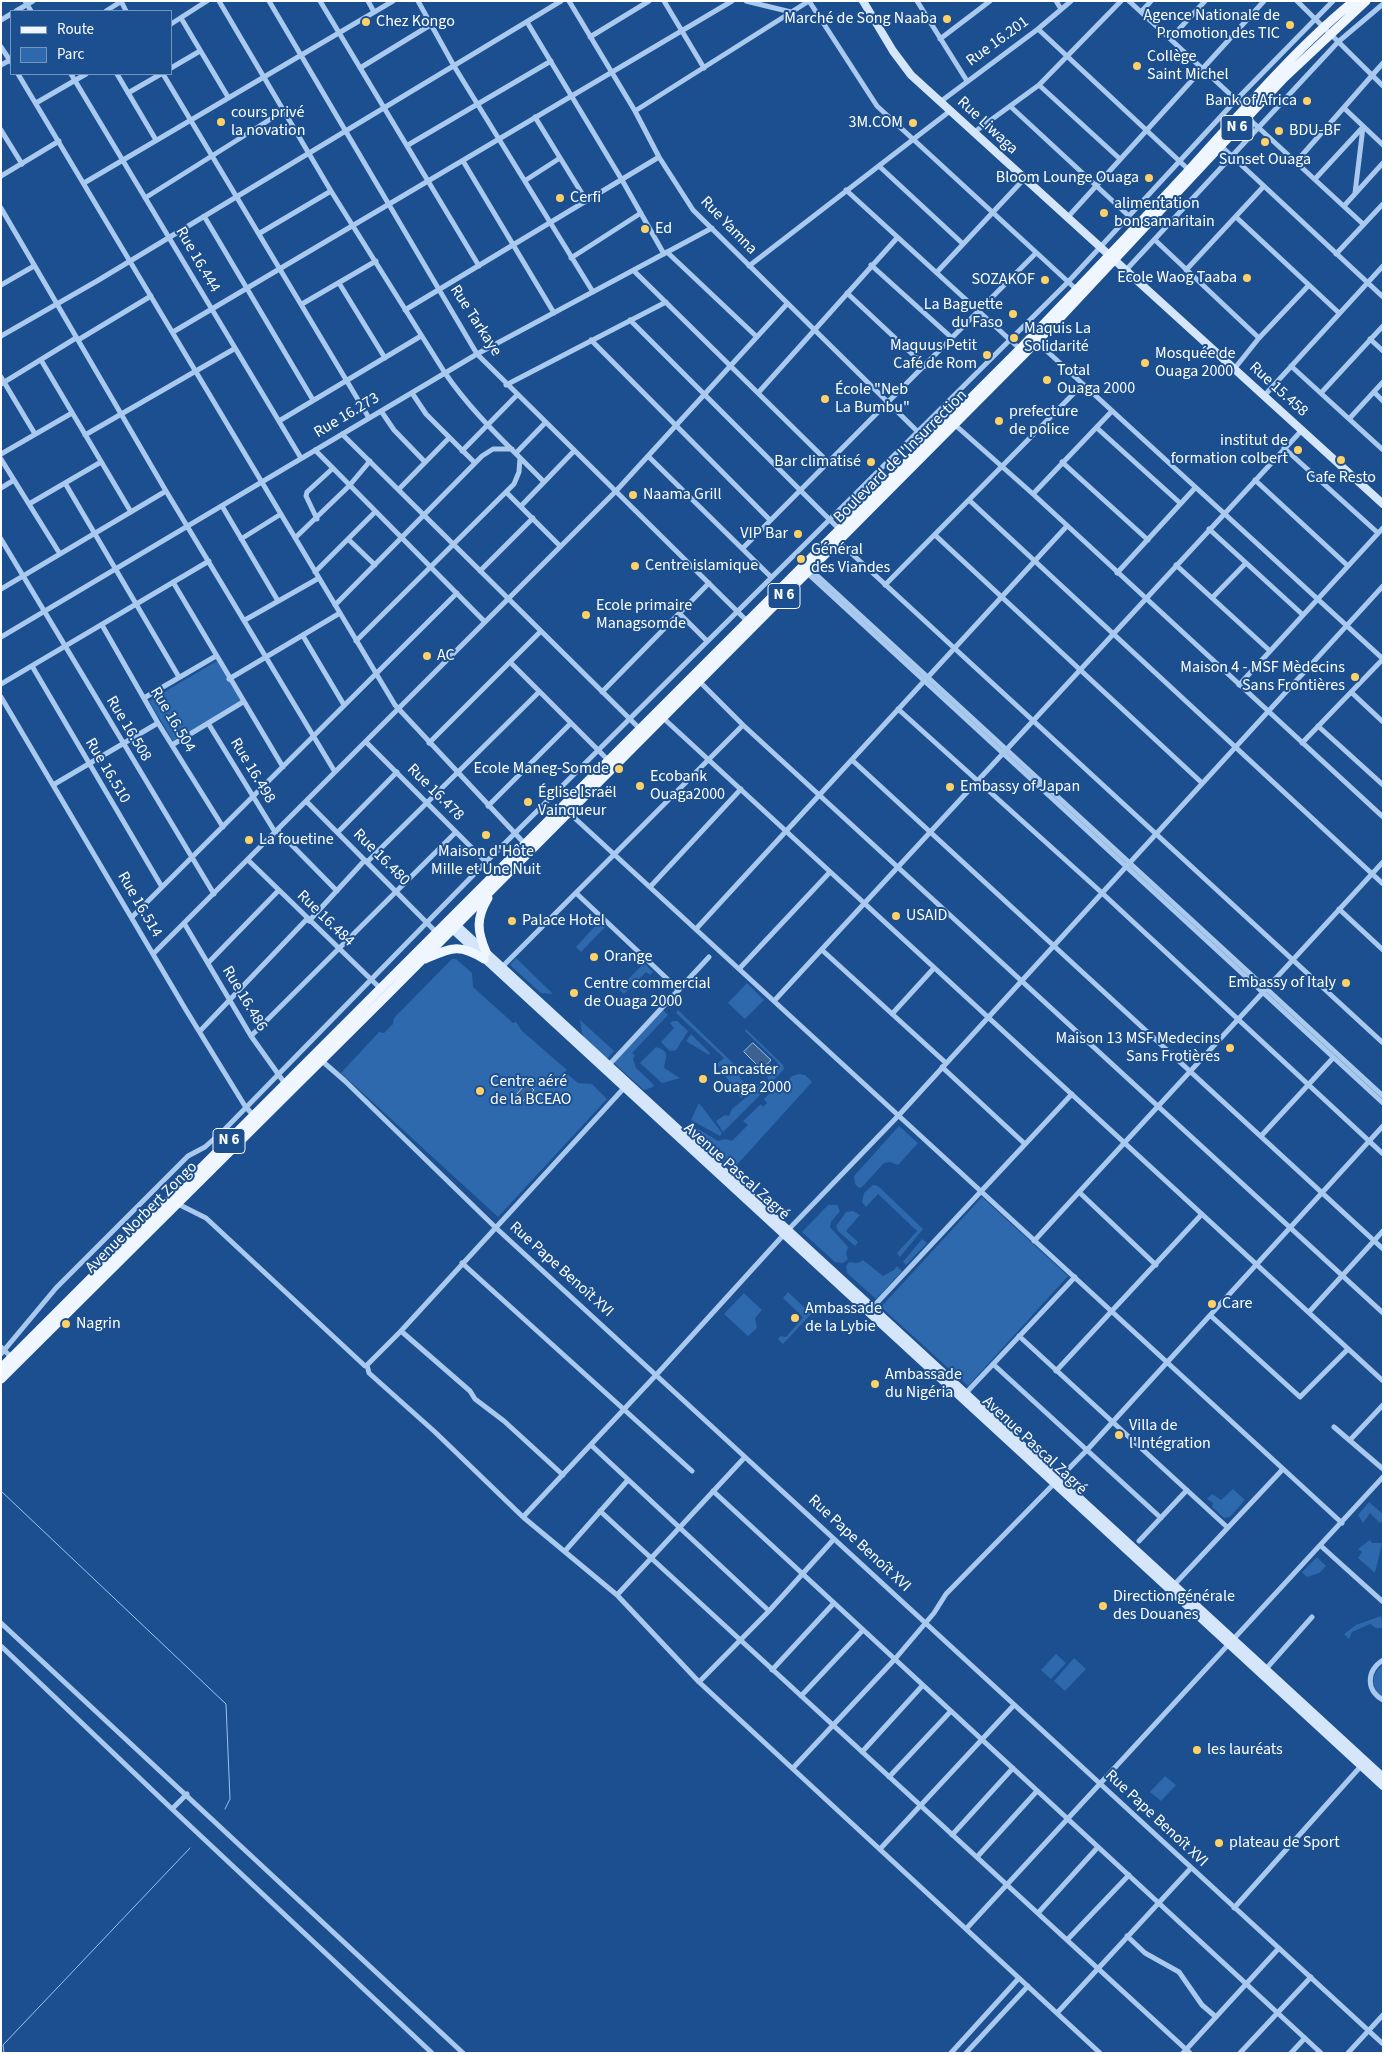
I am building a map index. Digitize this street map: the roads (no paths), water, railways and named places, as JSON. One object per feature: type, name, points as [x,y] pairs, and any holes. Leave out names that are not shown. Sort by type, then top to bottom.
[{"type":"main road","name":"Rue Liwaga","points":[[863,1],[902,64],[973,133],[1113,258]]},
{"type":"main road","name":"Boulevard de l'Insurrection","points":[[451,925],[492,889],[748,622],[838,541],[1020,349],[1077,291],[1113,258],[1221,146],[1246,113],[1287,75],[1354,1]]},
{"type":"main road","name":"Boulevard de l'Insurrection","points":[[451,925],[526,844],[566,810],[640,729],[699,681],[806,568],[839,529],[951,421],[1037,342],[1189,170],[1327,30],[1366,1]]},
{"type":"main road","name":"Rue 15.458","points":[[1113,258],[1383,504]]},
{"type":"main road","points":[[485,955],[478,932],[478,920],[492,889]]},
{"type":"main road","name":"Avenue Norbert Zongo","points":[[1,1379],[15,1361],[180,1188],[320,1060],[438,933],[451,925]]},
{"type":"main road","name":"Avenue Norbert Zongo","points":[[1,1368],[15,1361],[178,1204],[286,1085],[384,992],[420,961],[451,925]]},
{"type":"main road","name":"Avenue Pascal Zagré","points":[[451,925],[1232,1643],[1383,1778]]},
{"type":"main road","points":[[420,961],[442,951],[457,948],[485,955]]},
{"type":"main road","name":"Avenue Pascal Zagré","points":[[607,1067],[624,1088],[786,1233]]},
{"type":"main road","name":"Avenue Pascal Zagré","points":[[1263,1671],[1383,1786]]},
{"type":"street","points":[[26,3],[32,1]]},
{"type":"street","points":[[108,10],[121,1]]},
{"type":"street","points":[[172,23],[207,1]]},
{"type":"street","points":[[219,1],[285,110],[331,191],[354,225],[445,374],[458,393],[488,426],[544,482]]},
{"type":"street","name":"Rue Tarkaye","points":[[269,1],[477,354],[748,622]]},
{"type":"street","points":[[320,1],[480,266]]},
{"type":"street","points":[[368,1],[374,12]]},
{"type":"street","points":[[84,183],[122,159],[192,120],[264,75],[393,1]]},
{"type":"street","points":[[418,1],[454,66],[526,180],[550,224],[592,292]]},
{"type":"street","points":[[1,336],[562,1]]},
{"type":"street","name":"Rue Yamna","points":[[569,1],[635,111],[659,157],[688,203],[813,330],[918,432]]},
{"type":"street","points":[[590,37],[649,1]]},
{"type":"street","points":[[664,1],[704,68]]},
{"type":"street","points":[[173,332],[281,270],[535,117],[612,73],[680,30],[732,1]]},
{"type":"street","points":[[746,1],[791,12]]},
{"type":"street","points":[[635,111],[809,1],[877,106],[1077,291]]},
{"type":"street","points":[[917,1],[966,81]]},
{"type":"street","points":[[940,39],[990,1]]},
{"type":"street","points":[[1056,1],[1060,9]]},
{"type":"street","name":"Rue 16.201","points":[[940,102],[1038,29],[1071,1]]},
{"type":"street","points":[[973,133],[1040,85],[1121,1]]},
{"type":"street","points":[[1129,1],[1236,100],[1258,127],[1363,224]]},
{"type":"street","points":[[1141,12],[1151,1]]},
{"type":"street","points":[[1170,38],[1205,1]]},
{"type":"street","points":[[1067,218],[1264,1]]},
{"type":"street","points":[[1297,1],[1383,86]]},
{"type":"street","points":[[15,1361],[2,1350],[81,1262],[182,1162],[213,1140],[370,978],[1068,282],[1236,100],[1332,1]]},
{"type":"street","points":[[1126,270],[1338,42],[1383,4]]},
{"type":"street","points":[[181,18],[228,97]]},
{"type":"street","points":[[527,22],[665,253],[757,337]]},
{"type":"street","points":[[360,68],[432,24]]},
{"type":"street","points":[[1038,29],[1189,170]]},
{"type":"street","points":[[1,47],[10,60]]},
{"type":"street","points":[[172,67],[200,50]]},
{"type":"street","points":[[408,145],[551,61]]},
{"type":"street","points":[[1296,162],[1383,63]]},
{"type":"street","points":[[19,75],[356,641],[398,708],[488,806],[526,844]]},
{"type":"street","name":"Rue 16.444","points":[[71,75],[301,458]]},
{"type":"street","points":[[36,103],[84,75]]},
{"type":"street","points":[[118,75],[156,140]]},
{"type":"street","points":[[128,94],[160,75]]},
{"type":"street","points":[[163,75],[260,233],[369,418]]},
{"type":"street","points":[[1287,75],[1298,85]]},
{"type":"street","points":[[1040,85],[1120,159]]},
{"type":"street","points":[[1010,106],[1130,217]]},
{"type":"street","points":[[1344,108],[1383,145]]},
{"type":"street","points":[[146,198],[285,110]]},
{"type":"street","points":[[749,266],[950,111]]},
{"type":"street","points":[[535,117],[586,200]]},
{"type":"street","points":[[1315,179],[1363,127]]},
{"type":"street","points":[[1355,193],[1363,127]]},
{"type":"street","points":[[1,130],[22,164]]},
{"type":"street","points":[[1,176],[59,141]]},
{"type":"street","points":[[1221,146],[1383,297]]},
{"type":"street","points":[[405,310],[659,157]]},
{"type":"street","points":[[526,180],[560,158]]},
{"type":"street","points":[[463,161],[554,313]]},
{"type":"street","points":[[1344,206],[1383,164]]},
{"type":"street","points":[[879,166],[962,243]]},
{"type":"street","points":[[937,272],[962,243],[1024,179]]},
{"type":"street","points":[[1186,270],[1264,186]]},
{"type":"street","points":[[846,190],[1020,349]]},
{"type":"street","points":[[260,233],[331,191]]},
{"type":"street","points":[[1336,254],[1383,204]]},
{"type":"street","points":[[1,208],[12,223],[22,247],[166,491],[335,772]]},
{"type":"street","points":[[571,258],[641,213]]},
{"type":"street","points":[[204,216],[312,400]]},
{"type":"street","points":[[1236,217],[1339,313]]},
{"type":"street","name":"Rue 16.273","points":[[1,637],[477,354],[712,228]]},
{"type":"street","points":[[758,393],[897,238]]},
{"type":"street","points":[[1155,240],[1259,338]]},
{"type":"street","points":[[743,548],[1036,253]]},
{"type":"street","points":[[302,304],[376,261]]},
{"type":"street","points":[[1,285],[34,266]]},
{"type":"street","points":[[871,266],[952,338]]},
{"type":"street","points":[[1264,396],[1383,266]]},
{"type":"street","points":[[634,270],[828,462]]},
{"type":"street","points":[[339,283],[384,358]]},
{"type":"street","points":[[1235,368],[1259,338],[1310,285]]},
{"type":"street","points":[[847,293],[925,366]]},
{"type":"street","points":[[35,434],[2,381],[42,360],[151,296]]},
{"type":"street","points":[[506,384],[666,302]]},
{"type":"street","points":[[153,954],[616,491],[787,304]]},
{"type":"street","points":[[630,320],[839,529]]},
{"type":"street","points":[[1321,393],[1383,326]]},
{"type":"street","points":[[279,421],[421,336]]},
{"type":"street","points":[[591,340],[770,520]]},
{"type":"street","points":[[1370,340],[1383,351]]},
{"type":"street","points":[[1037,342],[1383,659],[1302,743]]},
{"type":"street","points":[[85,434],[234,349]]},
{"type":"street","points":[[42,360],[131,512]]},
{"type":"street","points":[[1292,366],[1383,450]]},
{"type":"street","points":[[1349,419],[1383,382]]},
{"type":"street","points":[[885,585],[1083,384]]},
{"type":"street","points":[[1374,392],[1383,401]]},
{"type":"street","points":[[412,393],[426,414],[475,463]]},
{"type":"street","points":[[462,451],[517,395]]},
{"type":"street","points":[[382,411],[394,430],[425,462]]},
{"type":"street","points":[[1033,494],[1112,411]]},
{"type":"street","points":[[1,454],[72,413]]},
{"type":"street","points":[[951,421],[1033,494],[1145,600],[1383,817]]},
{"type":"street","points":[[356,641],[516,481],[516,454],[545,423]]},
{"type":"street","points":[[1097,428],[1180,504]]},
{"type":"street","points":[[774,1001],[1302,430]]},
{"type":"street","points":[[342,434],[640,729]]},
{"type":"street","points":[[399,489],[449,438]]},
{"type":"street","points":[[1284,448],[1378,533]]},
{"type":"street","points":[[314,450],[485,622]]},
{"type":"street","points":[[335,605],[475,463],[493,450],[516,454]]},
{"type":"street","points":[[521,506],[574,451]]},
{"type":"street","points":[[648,457],[772,577]]},
{"type":"street","points":[[1,459],[60,554]]},
{"type":"street","points":[[295,538],[317,519],[370,461]]},
{"type":"street","points":[[29,504],[101,462]]},
{"type":"street","points":[[1062,462],[1148,540]]},
{"type":"street","points":[[317,519],[306,496],[307,492],[332,468]]},
{"type":"street","points":[[1,488],[14,480]]},
{"type":"street","points":[[1255,480],[1348,566]]},
{"type":"street","points":[[65,483],[179,676]]},
{"type":"street","points":[[1116,573],[1196,488]]},
{"type":"street","points":[[1,589],[166,491]]},
{"type":"street","points":[[506,492],[559,546]]},
{"type":"street","points":[[969,500],[1234,748],[1383,884]]},
{"type":"street","points":[[222,506],[278,601]]},
{"type":"street","points":[[315,572],[375,512]]},
{"type":"street","points":[[241,538],[281,514]]},
{"type":"street","points":[[480,571],[533,518]]},
{"type":"street","points":[[696,929],[1066,527]]},
{"type":"street","points":[[1239,685],[1383,528]]},
{"type":"street","points":[[1209,529],[1303,615]]},
{"type":"street","points":[[935,535],[1202,783]]},
{"type":"street","name":"Rue 16.508","points":[[1,539],[214,894]]},
{"type":"street","points":[[348,539],[375,565]]},
{"type":"street","points":[[838,541],[1383,1043]]},
{"type":"street","points":[[1,684],[209,560]]},
{"type":"street","points":[[1212,598],[1246,563]]},
{"type":"street","points":[[1176,565],[1270,651]]},
{"type":"street","points":[[806,568],[926,679],[1003,754],[1128,864]]},
{"type":"street","points":[[245,620],[319,578]]},
{"type":"street","points":[[173,582],[283,767]]},
{"type":"street","points":[[602,692],[709,583]]},
{"type":"street","points":[[523,1517],[786,1233],[899,1115],[987,1016],[1383,586]]},
{"type":"street","points":[[132,917],[457,593]]},
{"type":"street","points":[[679,613],[707,641]]},
{"type":"street","points":[[229,679],[340,614]]},
{"type":"street","name":"Rue 16.504","points":[[102,625],[158,723],[223,827]]},
{"type":"street","points":[[429,742],[541,631]]},
{"type":"street","points":[[303,636],[344,705]]},
{"type":"street","points":[[144,698],[216,656]]},
{"type":"street","points":[[510,662],[609,761]]},
{"type":"street","name":"Rue 16.510","points":[[32,666],[162,888]]},
{"type":"street","points":[[926,679],[1008,749],[1383,1104]]},
{"type":"street","points":[[699,681],[743,725],[898,869],[1021,979],[1157,1107],[1383,1313]]},
{"type":"street","points":[[200,1031],[366,861],[539,692]]},
{"type":"street","points":[[1351,692],[1383,722]]},
{"type":"street","name":"Rue 16.514","points":[[1,697],[245,1106],[257,1119]]},
{"type":"street","points":[[172,745],[243,702]]},
{"type":"street","points":[[898,709],[1101,892],[1383,1154]]},
{"type":"street","points":[[659,715],[1383,1380]]},
{"type":"street","points":[[53,785],[158,723]]},
{"type":"street","name":"Rue 16.498","points":[[208,723],[276,831],[337,891]]},
{"type":"street","points":[[488,806],[571,723]]},
{"type":"street","points":[[500,969],[743,725]]},
{"type":"street","points":[[1318,726],[1383,785]]},
{"type":"street","name":"Rue 16.478","points":[[366,742],[486,862]]},
{"type":"street","points":[[852,760],[1383,1249]]},
{"type":"street","points":[[338,832],[397,772]]},
{"type":"street","points":[[650,887],[741,789]]},
{"type":"street","name":"Rue 16.480","points":[[306,801],[438,933]]},
{"type":"street","points":[[566,810],[1342,1523]]},
{"type":"street","points":[[251,1036],[456,832]]},
{"type":"street","name":"Rue 16.484","points":[[248,860],[384,992]]},
{"type":"street","points":[[1034,1240],[1383,862]]},
{"type":"street","points":[[740,969],[830,872]]},
{"type":"street","points":[[208,962],[278,891]]},
{"type":"street","points":[[576,893],[679,990]]},
{"type":"street","points":[[1339,909],[1383,950]]},
{"type":"street","name":"Rue 16.486","points":[[184,923],[251,1036],[286,1085]]},
{"type":"street","points":[[822,950],[892,1014],[1025,1144]]},
{"type":"street","points":[[607,1067],[709,957]]},
{"type":"street","points":[[892,1014],[934,968]]},
{"type":"street","points":[[1264,991],[1383,1096]]},
{"type":"street","points":[[1261,1136],[1333,1058]]},
{"type":"street","name":"Rue Pape Benoît XVI","points":[[320,1060],[345,1081],[495,1227],[657,1374],[1383,2044]]},
{"type":"street","points":[[178,1204],[206,1218],[365,1366],[401,1330],[624,1088]]},
{"type":"street","points":[[870,1310],[1072,1094]]},
{"type":"street","points":[[793,1768],[895,1659],[926,1623],[946,1594],[1087,1450],[1383,1126]]},
{"type":"street","points":[[1078,1192],[1156,1265]]},
{"type":"street","points":[[1056,1371],[1112,1313],[1202,1214]]},
{"type":"street","points":[[1309,1312],[1383,1231]]},
{"type":"street","points":[[462,1263],[692,1471]]},
{"type":"street","points":[[964,1396],[1074,1277]]},
{"type":"street","points":[[1211,1316],[1300,1397],[1348,1349]]},
{"type":"street","points":[[401,1330],[563,1475]]},
{"type":"street","points":[[1019,1336],[1227,1527]]},
{"type":"street","points":[[367,1364],[369,1373],[436,1432],[523,1517],[617,1595],[699,1682],[1100,2053]]},
{"type":"street","points":[[993,1364],[1162,1518]]},
{"type":"street","points":[[1350,1440],[1383,1405]]},
{"type":"street","points":[[1334,1427],[1383,1470]]},
{"type":"street","points":[[591,1445],[769,1611]]},
{"type":"street","points":[[617,1595],[745,1457]]},
{"type":"street","points":[[1171,1587],[1283,1469]]},
{"type":"street","points":[[966,1929],[1232,1643],[1383,1477]]},
{"type":"street","points":[[565,1551],[628,1480]]},
{"type":"street","points":[[1139,1541],[1187,1490]]},
{"type":"street","points":[[713,1491],[1321,2053]]},
{"type":"street","points":[[600,1511],[1038,1913],[1186,2052],[1279,1948]]},
{"type":"street","points":[[699,1682],[769,1611],[834,1539]]},
{"type":"street","points":[[1321,1546],[1383,1602]]},
{"type":"street","points":[[772,1670],[834,1603]]},
{"type":"street","points":[[1263,1671],[1312,1617]]},
{"type":"street","points":[[1,1623],[187,1794],[463,2053]]},
{"type":"street","points":[[801,1696],[863,1630]]},
{"type":"street","points":[[1,1646],[432,2053]]},
{"type":"street","points":[[1383,1660],[1375,1666],[1369,1681],[1371,1689],[1383,1700]]},
{"type":"street","points":[[862,1752],[923,1685]]},
{"type":"street","points":[[880,1849],[1014,1705]]},
{"type":"street","points":[[889,1777],[951,1711]]},
{"type":"street","points":[[1234,1908],[1361,1766]]},
{"type":"street","points":[[952,1835],[1013,1768]]},
{"type":"street","points":[[977,1857],[1037,1791]]},
{"type":"street","points":[[172,1809],[187,1794]]},
{"type":"street","points":[[1038,1913],[1098,1847]]},
{"type":"street","points":[[1057,2013],[1191,1868]]},
{"type":"street","points":[[1067,1940],[1129,1875]]},
{"type":"street","points":[[1127,1936],[1146,1953],[1179,1972],[1202,2005],[1216,2017]]},
{"type":"street","points":[[1240,2053],[1310,1977]]},
{"type":"street","points":[[951,2053],[1019,1978]]},
{"type":"street","points":[[966,2053],[1028,1986]]},
{"type":"street","points":[[1348,2053],[1383,2015]]},
{"type":"street","points":[[1291,2053],[1305,2038]]},
{"type":"waterway","points":[[1,1491],[226,1704],[230,1799],[225,1809]]},
{"type":"waterway","points":[[4,2053],[3,2045],[190,1848]]},
{"type":"place","name":"Marché de Song Naaba","points":[[947,19]]},
{"type":"place","name":"Chez Kongo","points":[[366,22]]},
{"type":"place","name":"Agence Nationale de Promotion des TIC","points":[[1290,25]]},
{"type":"place","name":"Collège Saint Michel","points":[[1137,66]]},
{"type":"place","name":"Bank of Africa","points":[[1307,101]]},
{"type":"place","name":"cours privé la novation","points":[[221,122]]},
{"type":"place","name":"3M.COM","points":[[913,123]]},
{"type":"place","name":"BDU-BF","points":[[1279,131]]},
{"type":"place","name":"Sunset Ouaga","points":[[1265,142]]},
{"type":"place","name":"Bloom Lounge Ouaga","points":[[1149,178]]},
{"type":"place","name":"Cerfi","points":[[560,198]]},
{"type":"place","name":"alimentation bon samaritain","points":[[1104,213]]},
{"type":"place","name":"Ed","points":[[645,229]]},
{"type":"place","name":"Ecole Waog Taaba","points":[[1247,278]]},
{"type":"place","name":"SOZAKOF","points":[[1045,280]]},
{"type":"place","name":"La Baguette du Faso","points":[[1013,314]]},
{"type":"place","name":"Maquis La Solidarité","points":[[1014,338]]},
{"type":"place","name":"Maquus Petit Café de Rom","points":[[987,355]]},
{"type":"place","name":"Mosquée de Ouaga 2000","points":[[1145,363]]},
{"type":"place","name":"Total Ouaga 2000","points":[[1047,380]]},
{"type":"place","name":"École \"Neb La Bumbu\"","points":[[825,399]]},
{"type":"place","name":"prefecture de police","points":[[999,421]]},
{"type":"place","name":"institut de formation colbert","points":[[1298,450]]},
{"type":"place","name":"Cafe Resto","points":[[1341,460]]},
{"type":"place","name":"Bar climatisé","points":[[871,462]]},
{"type":"place","name":"Naama Grill","points":[[633,495]]},
{"type":"place","name":"VIP Bar","points":[[798,534]]},
{"type":"place","name":"Général des Viandes","points":[[801,559]]},
{"type":"place","name":"Centre islamique","points":[[635,566]]},
{"type":"place","name":"Ecole primaire Managsomde","points":[[586,615]]},
{"type":"place","name":"AC","points":[[427,656]]},
{"type":"place","name":"Maison 4 - MSF Mèdecins Sans Frontières","points":[[1355,677]]},
{"type":"place","name":"Ecole Maneg-Somde","points":[[619,769]]},
{"type":"place","name":"Ecobank Ouaga2000","points":[[640,786]]},
{"type":"place","name":"Embassy of Japan","points":[[950,787]]},
{"type":"place","name":"Église Israël Vainqueur","points":[[528,802]]},
{"type":"place","name":"Maison d'Hôte Mille et Une Nuit","points":[[486,835]]},
{"type":"place","name":"La fouetine","points":[[249,840]]},
{"type":"place","name":"USAID","points":[[896,916]]},
{"type":"place","name":"Palace Hotel","points":[[512,921]]},
{"type":"place","name":"Orange","points":[[594,957]]},
{"type":"place","name":"Embassy of Italy","points":[[1346,983]]},
{"type":"place","name":"Centre commercial de Ouaga 2000","points":[[574,993]]},
{"type":"place","name":"Maison 13 MSF Medecins Sans Frotières","points":[[1230,1048]]},
{"type":"place","name":"Lancaster Ouaga 2000","points":[[703,1079]]},
{"type":"place","name":"Centre aéré de la BCEAO","points":[[480,1091]]},
{"type":"place","name":"Care","points":[[1212,1304]]},
{"type":"place","name":"Ambassade de la Lybie","points":[[795,1318]]},
{"type":"place","name":"Nagrin","points":[[66,1324]]},
{"type":"place","name":"Ambassade du Nigéria","points":[[875,1384]]},
{"type":"place","name":"Villa de l'Intégration","points":[[1119,1435]]},
{"type":"place","name":"Direction générale des Douanes","points":[[1103,1606]]},
{"type":"place","name":"les lauréats","points":[[1197,1750]]},
{"type":"place","name":"plateau de Sport","points":[[1219,1843]]}]
